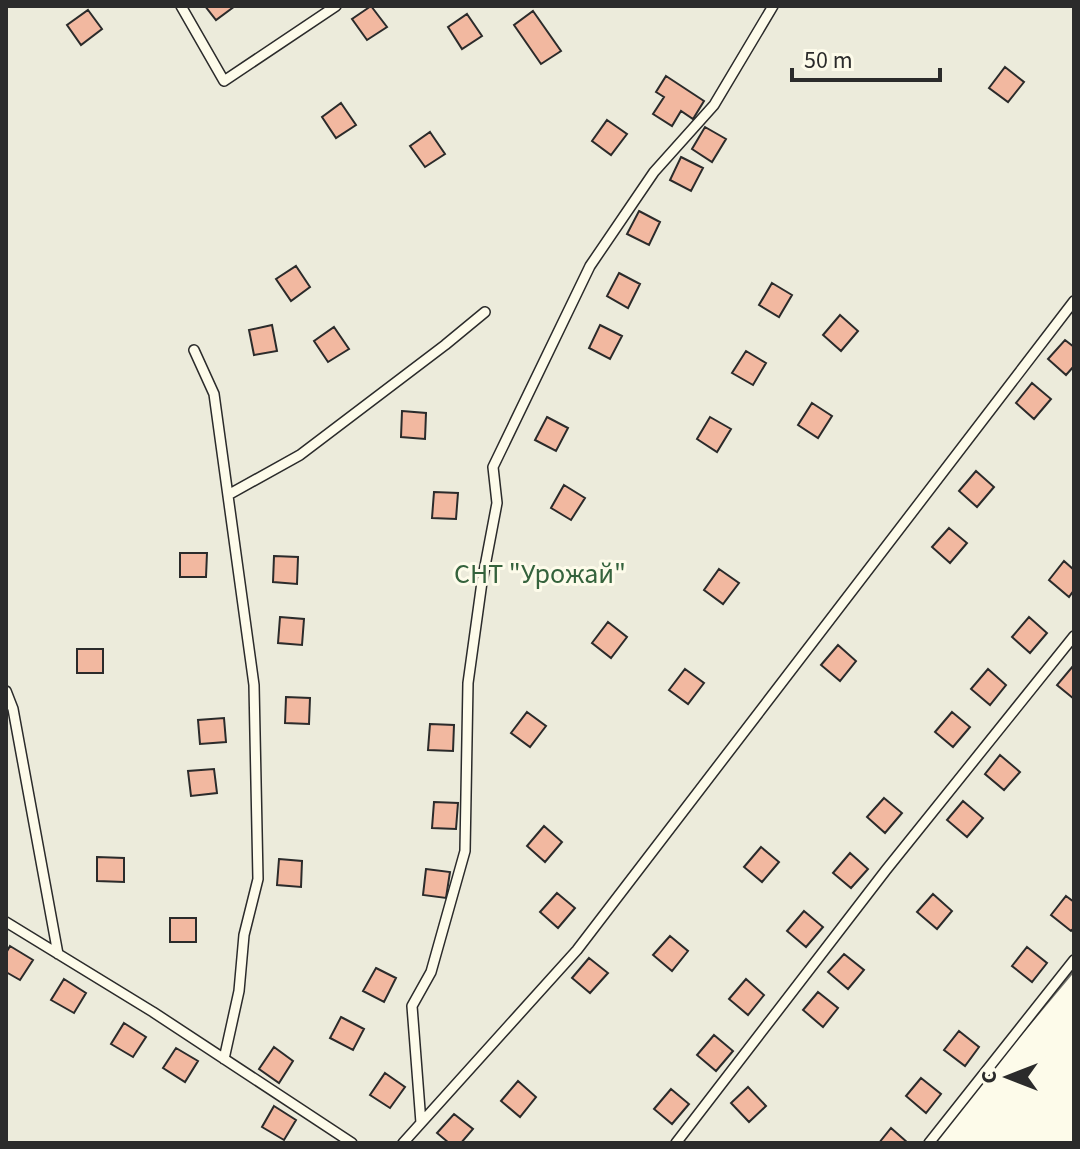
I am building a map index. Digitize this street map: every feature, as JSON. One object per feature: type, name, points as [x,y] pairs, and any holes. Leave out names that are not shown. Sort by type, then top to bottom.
[{"type":"lane","points":[[181,6],[224,81],[336,6]]},
{"type":"lane","points":[[421,1123],[412,1006],[431,972],[465,851],[468,683],[497,503],[493,467],[590,266],[654,172],[714,105],[773,6]]},
{"type":"lane","points":[[403,1143],[577,950],[1074,301]]},
{"type":"lane","points":[[228,495],[300,455],[485,312]]},
{"type":"lane","points":[[194,350],[214,394],[254,685],[258,879],[244,935],[239,991],[224,1059]]},
{"type":"lane","points":[[676,1143],[886,870],[1074,636]]},
{"type":"lane","points":[[6,691],[13,709],[58,954]]},
{"type":"lane","points":[[6,922],[153,1012],[352,1143]]},
{"type":"lane","points":[[929,1143],[1074,960]]},
{"type":"green space","name":"СНТ \"Урожай\"","points":[[6,6],[1074,6],[1074,971],[930,1143],[6,1143]]},
{"type":"building","points":[[205,6],[235,6],[216,20]]},
{"type":"building","points":[[371,6],[387,27],[367,40],[352,19]]},
{"type":"building","points":[[88,10],[102,29],[81,45],[67,25]]},
{"type":"building","points":[[533,11],[561,51],[541,64],[514,25]]},
{"type":"building","points":[[467,14],[482,36],[462,49],[448,27]]},
{"type":"building","points":[[1005,67],[1024,82],[1008,102],[989,88]]},
{"type":"building","points":[[666,76],[704,101],[693,119],[681,111],[672,126],[653,114],[664,97],[656,92]]},
{"type":"building","points":[[341,103],[356,125],[336,138],[322,117]]},
{"type":"building","points":[[607,120],[627,134],[611,155],[592,141]]},
{"type":"building","points":[[705,127],[726,139],[712,162],[692,149]]},
{"type":"building","points":[[430,132],[445,154],[425,167],[410,146]]},
{"type":"building","points":[[681,157],[703,168],[691,191],[670,180]]},
{"type":"building","points":[[639,211],[660,222],[649,245],[627,234]]},
{"type":"building","points":[[296,266],[310,287],[291,301],[276,279]]},
{"type":"building","points":[[619,273],[640,284],[628,308],[607,296]]},
{"type":"building","points":[[772,283],[792,295],[779,317],[759,305]]},
{"type":"building","points":[[840,315],[858,331],[841,351],[823,335]]},
{"type":"building","points":[[272,325],[277,351],[254,355],[249,330]]},
{"type":"building","points":[[600,325],[622,336],[610,359],[589,348]]},
{"type":"building","points":[[334,327],[349,349],[328,362],[314,341]]},
{"type":"building","points":[[1065,340],[1074,347],[1074,366],[1066,375],[1048,359]]},
{"type":"building","points":[[746,351],[766,363],[753,385],[732,373]]},
{"type":"building","points":[[1032,383],[1051,399],[1034,419],[1016,403]]},
{"type":"building","points":[[812,403],[832,416],[818,438],[798,425]]},
{"type":"building","points":[[402,411],[426,413],[425,439],[401,437]]},
{"type":"building","points":[[547,417],[568,428],[556,451],[535,440]]},
{"type":"building","points":[[710,417],[731,429],[717,452],[697,439]]},
{"type":"building","points":[[976,471],[994,487],[977,507],[959,491]]},
{"type":"building","points":[[564,485],[585,498],[571,520],[551,508]]},
{"type":"building","points":[[434,492],[458,493],[456,519],[432,518]]},
{"type":"building","points":[[949,528],[967,543],[950,563],[932,547]]},
{"type":"building","points":[[180,553],[207,553],[206,577],[180,577]]},
{"type":"building","points":[[274,556],[298,557],[297,584],[273,582]]},
{"type":"building","points":[[1064,561],[1074,570],[1074,590],[1069,597],[1049,580]]},
{"type":"building","points":[[719,569],[739,583],[723,604],[704,590]]},
{"type":"building","points":[[280,617],[304,619],[302,645],[278,643]]},
{"type":"building","points":[[1029,617],[1047,633],[1030,653],[1012,637]]},
{"type":"building","points":[[608,622],[627,637],[611,658],[592,643]]},
{"type":"building","points":[[838,645],[856,661],[840,681],[821,665]]},
{"type":"building","points":[[77,649],[103,649],[103,673],[77,673]]},
{"type":"building","points":[[1074,667],[1074,699],[1057,685]]},
{"type":"building","points":[[685,669],[704,683],[688,704],[669,690]]},
{"type":"building","points":[[988,669],[1006,685],[990,705],[971,689]]},
{"type":"building","points":[[286,697],[310,698],[309,724],[285,723]]},
{"type":"building","points":[[527,712],[546,726],[530,747],[511,733]]},
{"type":"building","points":[[952,712],[970,727],[953,747],[935,732]]},
{"type":"building","points":[[224,718],[226,742],[200,744],[198,720]]},
{"type":"building","points":[[430,724],[454,725],[453,751],[428,750]]},
{"type":"building","points":[[1000,755],[1020,772],[1004,790],[985,774]]},
{"type":"building","points":[[214,769],[217,793],[191,796],[188,771]]},
{"type":"building","points":[[884,798],[902,813],[885,833],[867,817]]},
{"type":"building","points":[[963,801],[983,818],[967,837],[947,820]]},
{"type":"building","points":[[434,802],[458,803],[456,829],[432,828]]},
{"type":"building","points":[[544,826],[562,842],[545,862],[527,846]]},
{"type":"building","points":[[761,847],[779,862],[762,882],[744,867]]},
{"type":"building","points":[[850,853],[868,869],[851,888],[833,873]]},
{"type":"building","points":[[97,857],[124,858],[124,882],[97,881]]},
{"type":"building","points":[[279,859],[302,861],[301,887],[277,885]]},
{"type":"building","points":[[426,869],[450,872],[446,898],[423,895]]},
{"type":"building","points":[[557,893],[575,908],[558,928],[540,912]]},
{"type":"building","points":[[933,894],[952,911],[937,929],[917,912]]},
{"type":"building","points":[[1066,896],[1074,902],[1074,928],[1071,931],[1051,915]]},
{"type":"building","points":[[804,911],[823,927],[806,947],[787,931]]},
{"type":"building","points":[[170,918],[196,918],[196,942],[170,942]]},
{"type":"building","points":[[670,936],[688,951],[672,971],[653,955]]},
{"type":"building","points":[[10,946],[33,960],[20,980],[6,972],[6,953]]},
{"type":"building","points":[[1027,947],[1047,963],[1032,982],[1012,966]]},
{"type":"building","points":[[844,954],[864,970],[848,989],[828,972]]},
{"type":"building","points":[[589,958],[608,973],[590,993],[572,978]]},
{"type":"building","points":[[376,968],[396,978],[384,1002],[363,991]]},
{"type":"building","points":[[64,979],[86,993],[74,1013],[51,1000]]},
{"type":"building","points":[[746,979],[764,995],[748,1015],[729,999]]},
{"type":"building","points":[[818,992],[838,1008],[823,1027],[803,1010]]},
{"type":"building","points":[[341,1017],[364,1029],[353,1050],[330,1038]]},
{"type":"building","points":[[124,1023],[146,1037],[133,1057],[111,1044]]},
{"type":"building","points":[[959,1031],[979,1047],[965,1066],[944,1050]]},
{"type":"building","points":[[714,1035],[733,1051],[716,1071],[697,1055]]},
{"type":"building","points":[[274,1047],[293,1061],[279,1083],[259,1069]]},
{"type":"building","points":[[176,1048],[198,1061],[185,1082],[163,1068]]},
{"type":"building","points":[[385,1073],[405,1087],[390,1108],[370,1095]]},
{"type":"building","points":[[921,1078],[941,1094],[926,1113],[906,1096]]},
{"type":"building","points":[[518,1081],[536,1097],[520,1117],[501,1101]]},
{"type":"building","points":[[748,1087],[766,1106],[749,1122],[731,1103]]},
{"type":"building","points":[[671,1089],[689,1104],[672,1124],[654,1109]]},
{"type":"building","points":[[274,1106],[296,1120],[284,1140],[262,1127]]},
{"type":"building","points":[[454,1114],[473,1129],[461,1143],[449,1143],[437,1133]]},
{"type":"building","points":[[891,1128],[908,1143],[879,1143]]}]
